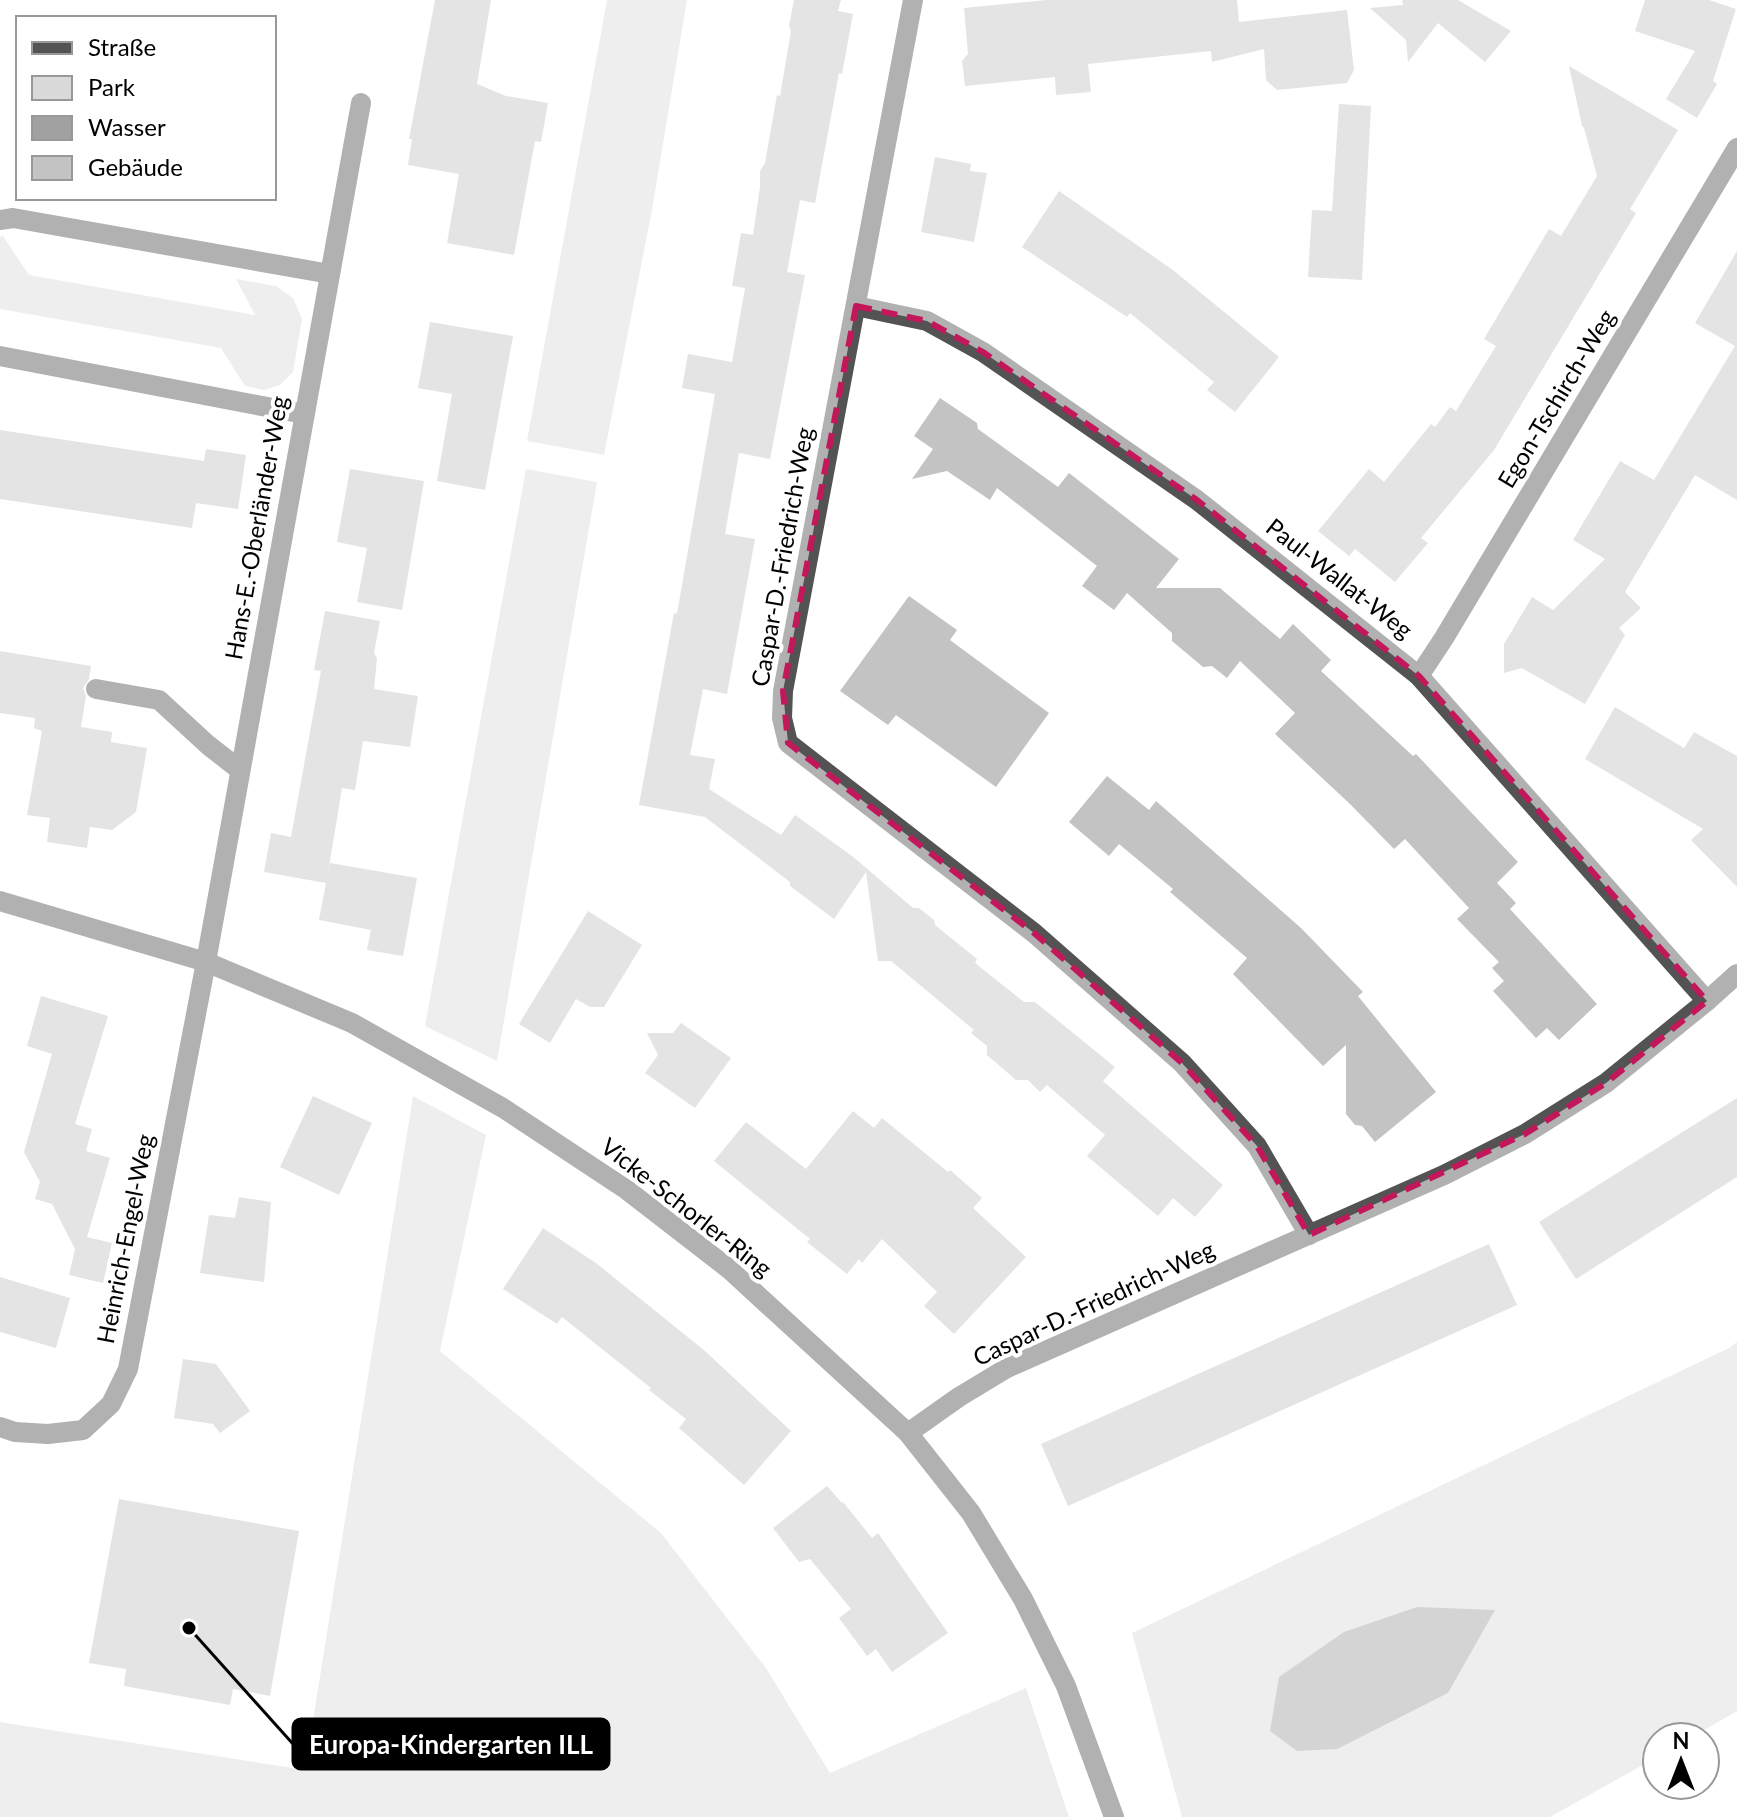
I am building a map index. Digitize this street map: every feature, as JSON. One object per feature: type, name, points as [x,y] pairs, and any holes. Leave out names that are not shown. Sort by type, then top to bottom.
[{"type":"street","name":"Caspar-D.-Friedrich-Weg","points":[[913,0],[783,691],[782,718],[788,743],[1034,933],[1182,1063],[1257,1146],[1309,1235]]},
{"type":"street","name":"Hans-E.-Oberländer-Weg","points":[[206,962],[361,103]]},
{"type":"street","name":"Egon-Tschirch-Weg","points":[[1419,676],[1737,148]]},
{"type":"street","points":[[0,220],[13,218],[330,274]]},
{"type":"street","name":"Paul-Wallat-Weg","points":[[856,306],[927,321],[983,352],[1197,500],[1419,676],[1707,1001]]},
{"type":"street","points":[[0,356],[304,414]]},
{"type":"street","points":[[96,689],[159,700],[240,770]]},
{"type":"street","name":"Vicke-Schorler-Ring","points":[[0,901],[206,962],[352,1023],[503,1108],[627,1190],[729,1269],[908,1433],[971,1513],[1023,1599],[1066,1686],[1114,1817]]},
{"type":"street","name":"Heinrich-Engel-Weg","points":[[0,1427],[15,1432],[48,1434],[83,1430],[111,1404],[128,1369],[206,962]]},
{"type":"street","name":"Caspar-D.-Friedrich-Weg","points":[[908,1433],[1007,1368],[1444,1175],[1525,1134],[1606,1083],[1737,974]]},
{"type":"highlighted area","points":[[856,306],[927,321],[983,352],[1197,500],[1419,676],[1707,1001],[1606,1083],[1525,1134],[1309,1235],[1257,1146],[1182,1063],[1034,933],[788,743],[783,691]]},
{"type":"green space","points":[[607,0],[687,0],[652,210],[604,455],[527,441]]},
{"type":"green space","points":[[3,236],[29,275],[255,315],[236,279],[276,286],[293,298],[302,319],[293,372],[280,385],[264,390],[245,386],[221,348],[0,309],[0,237]]},
{"type":"green space","points":[[526,469],[597,482],[497,1061],[425,1026]]},
{"type":"green space","points":[[413,1096],[486,1135],[440,1351],[661,1533],[766,1668],[830,1773],[1026,1688],[1069,1817],[0,1817],[0,1722],[305,1770]]},
{"type":"green space","points":[[1737,1342],[1737,1711],[1720,1721],[1641,1721],[1641,1766],[1550,1817],[1182,1817],[1132,1633]]},
{"type":"water","points":[[1417,1607],[1495,1610],[1448,1693],[1337,1749],[1297,1751],[1270,1731],[1279,1677],[1344,1632]]},
{"type":"building","points":[[435,0],[491,0],[477,84],[506,96],[548,103],[541,142],[535,141],[514,255],[447,243],[459,174],[408,165],[412,139],[409,139]]},
{"type":"building","points":[[794,0],[841,0],[838,11],[853,14],[815,203],[800,200],[787,272],[805,275],[770,459],[739,453],[725,534],[755,539],[727,694],[703,689],[690,755],[715,759],[709,789],[781,835],[795,815],[852,856],[913,908],[919,908],[934,920],[935,925],[977,959],[975,963],[1024,1002],[1035,1002],[1115,1067],[1103,1081],[1223,1185],[1195,1217],[1173,1198],[1158,1216],[1087,1156],[1105,1135],[1047,1085],[1040,1092],[1028,1080],[1016,1080],[987,1055],[987,1046],[971,1033],[974,1030],[891,961],[878,961],[866,872],[834,919],[705,817],[639,805],[674,613],[677,614],[715,394],[682,388],[688,354],[732,362],[745,288],[732,286],[741,233],[753,235],[760,171],[765,163],[777,95],[780,96]]},
{"type":"building","points":[[1047,0],[1237,0],[1239,22],[1347,10],[1354,70],[1347,83],[1277,90],[1266,80],[1264,49],[1212,62],[1211,51],[1088,64],[1091,92],[1056,95],[1055,77],[965,86],[962,61],[968,54],[964,8]]},
{"type":"building","points":[[1402,0],[1458,0],[1511,31],[1485,62],[1438,23],[1408,62],[1406,40],[1370,8],[1403,5]]},
{"type":"building","points":[[1645,0],[1709,0],[1736,9],[1713,81],[1717,84],[1697,118],[1666,99],[1695,51],[1635,31]]},
{"type":"building","points":[[1569,66],[1678,130],[1630,209],[1636,213],[1494,450],[1421,538],[1428,543],[1395,582],[1355,549],[1349,556],[1318,531],[1369,469],[1384,482],[1431,424],[1435,427],[1450,407],[1456,411],[1496,346],[1484,339],[1549,229],[1561,236],[1597,176]]},
{"type":"building","points":[[1339,104],[1371,106],[1362,280],[1308,277],[1312,210],[1332,211]]},
{"type":"building","points":[[935,157],[971,164],[970,171],[987,173],[974,242],[921,232]]},
{"type":"building","points":[[1059,191],[1173,270],[1279,357],[1235,412],[1207,390],[1214,382],[1130,313],[1127,317],[1022,247]]},
{"type":"building","points":[[1737,251],[1737,500],[1695,475],[1625,592],[1641,608],[1619,628],[1625,635],[1585,704],[1522,668],[1504,673],[1504,644],[1532,597],[1553,610],[1605,559],[1573,540],[1620,461],[1654,480],[1735,346],[1695,323]]},
{"type":"building","points":[[430,322],[513,336],[485,490],[437,481],[452,394],[418,388]]},
{"type":"building","points":[[940,398],[1058,487],[1069,473],[1179,559],[1156,588],[1220,588],[1280,639],[1293,624],[1331,660],[1321,671],[1413,756],[1416,754],[1518,862],[1497,883],[1516,903],[1510,909],[1597,1004],[1559,1040],[1547,1028],[1536,1038],[1493,991],[1504,981],[1492,968],[1499,962],[1457,919],[1469,908],[1405,839],[1394,849],[1275,734],[1295,713],[1240,661],[1227,678],[1212,666],[1203,667],[1172,641],[1172,633],[1127,593],[1114,610],[1082,586],[1097,566],[997,488],[990,500],[947,471],[912,479],[933,449],[914,436]]},
{"type":"building","points":[[0,430],[204,461],[206,449],[246,455],[238,509],[196,503],[192,528],[0,499]]},
{"type":"building","points":[[350,469],[424,481],[402,610],[357,602],[367,548],[337,542]]},
{"type":"building","points":[[909,596],[957,630],[950,640],[1049,713],[996,787],[896,715],[888,725],[840,691]]},
{"type":"building","points":[[325,611],[380,621],[374,653],[377,658],[374,689],[418,696],[410,747],[363,741],[355,790],[342,788],[327,879],[330,863],[417,878],[403,956],[367,950],[371,930],[319,920],[326,883],[264,872],[271,833],[291,837],[321,671],[314,670]]},
{"type":"building","points":[[0,651],[91,666],[89,679],[83,688],[86,696],[81,727],[112,732],[111,742],[147,748],[136,812],[112,830],[90,827],[87,848],[47,842],[50,818],[27,815],[42,731],[34,728],[35,718],[0,713]]},
{"type":"building","points":[[1615,707],[1684,748],[1694,732],[1737,756],[1737,887],[1691,840],[1703,829],[1585,759]]},
{"type":"building","points":[[1107,776],[1149,810],[1156,801],[1301,928],[1363,992],[1358,996],[1436,1092],[1375,1142],[1362,1126],[1355,1125],[1346,1114],[1346,1045],[1323,1066],[1233,974],[1247,958],[1119,844],[1109,856],[1069,822]]},
{"type":"building","points":[[588,911],[642,945],[604,1007],[590,1007],[576,999],[550,1043],[519,1024]]},
{"type":"building","points":[[41,996],[108,1016],[75,1124],[92,1129],[86,1151],[110,1158],[87,1237],[112,1243],[103,1283],[69,1275],[75,1249],[52,1204],[35,1199],[40,1182],[24,1152],[52,1054],[27,1046]]},
{"type":"building","points":[[681,1023],[731,1058],[695,1108],[645,1073],[658,1055],[647,1033],[673,1033]]},
{"type":"building","points":[[313,1096],[372,1123],[339,1195],[280,1167]]},
{"type":"building","points":[[1737,1098],[1737,1177],[1576,1279],[1539,1222]]},
{"type":"building","points":[[853,1111],[874,1128],[882,1118],[948,1172],[950,1170],[982,1198],[973,1208],[1026,1257],[954,1334],[924,1306],[937,1292],[882,1239],[862,1263],[859,1259],[847,1274],[807,1242],[810,1239],[714,1161],[746,1122],[806,1169]]},
{"type":"building","points":[[239,1197],[271,1202],[264,1282],[200,1273],[209,1215],[235,1218]]},
{"type":"building","points":[[543,1228],[596,1263],[705,1351],[791,1431],[744,1485],[679,1428],[686,1419],[649,1390],[651,1388],[562,1317],[557,1324],[503,1289]]},
{"type":"building","points":[[1489,1244],[1517,1305],[1068,1506],[1041,1444]]},
{"type":"building","points":[[0,1277],[70,1298],[56,1348],[0,1332]]},
{"type":"building","points":[[183,1359],[216,1364],[250,1411],[220,1433],[213,1424],[174,1418]]},
{"type":"building","points":[[827,1486],[872,1538],[878,1533],[948,1633],[892,1672],[876,1649],[867,1656],[839,1618],[851,1609],[810,1559],[799,1562],[773,1528]]},
{"type":"building","points":[[119,1499],[299,1531],[270,1696],[233,1689],[230,1705],[124,1686],[126,1669],[89,1663]]},
{"type":"place","name":"Europa-Kindergarten ILL","points":[[189,1628]]}]
